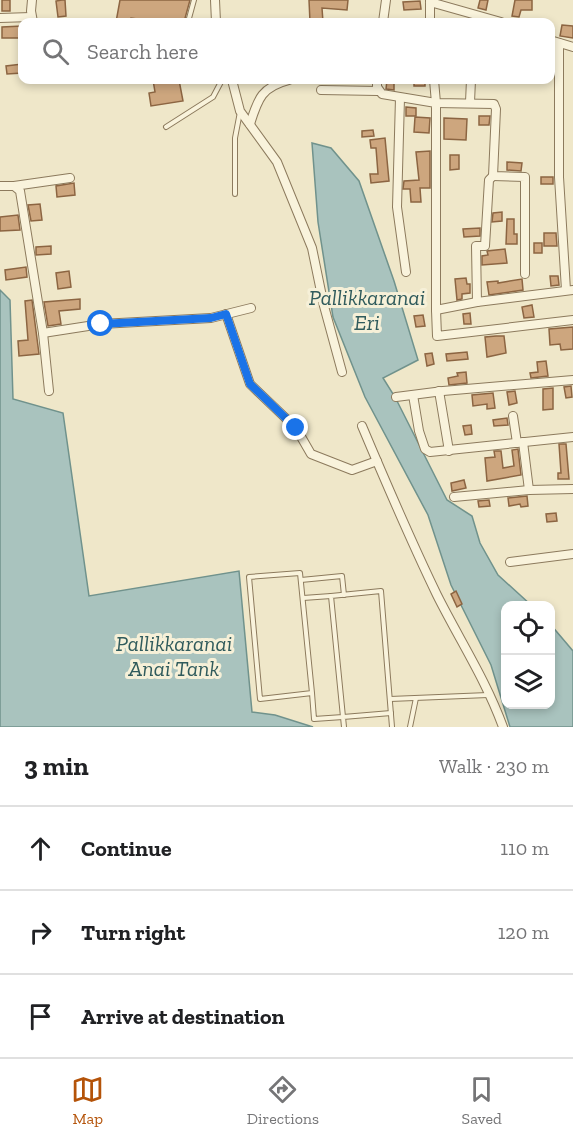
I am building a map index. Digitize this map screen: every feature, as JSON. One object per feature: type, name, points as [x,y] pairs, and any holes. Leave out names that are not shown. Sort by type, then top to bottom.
[{"type":"street","points":[[32,0],[32,18]]},
{"type":"street","points":[[215,0],[216,18]]},
{"type":"street","points":[[384,18],[386,0]]},
{"type":"street","points":[[430,18],[430,1],[487,18]]},
{"type":"street","points":[[0,18],[18,19]]},
{"type":"street","points":[[555,42],[573,48]]},
{"type":"street","points":[[436,310],[477,302],[570,290],[559,177],[559,43]]},
{"type":"street","points":[[233,84],[240,111],[277,162],[312,248],[342,372]]},
{"type":"street","points":[[250,124],[260,97],[273,84]]},
{"type":"street","points":[[377,84],[378,91]]},
{"type":"street","points":[[434,84],[436,336],[573,320]]},
{"type":"street","points":[[470,102],[471,84]]},
{"type":"street","points":[[321,90],[378,91],[400,98],[436,103],[494,104],[496,109],[493,176],[489,180],[485,246],[476,246],[477,302]]},
{"type":"street","points":[[400,98],[397,207],[405,272]]},
{"type":"street","points":[[493,176],[525,177],[525,274]]},
{"type":"street","points":[[0,186],[70,178]]},
{"type":"street","points":[[14,186],[20,191],[50,391]]},
{"type":"street","points":[[43,333],[101,324],[211,318],[251,308]]},
{"type":"street","points":[[226,314],[250,384],[296,428],[311,454],[352,470],[377,461]]},
{"type":"street","points":[[396,397],[573,380]]},
{"type":"street","points":[[439,392],[449,451]]},
{"type":"street","points":[[413,395],[419,431],[425,449],[430,453],[573,437]]},
{"type":"street","points":[[513,416],[529,489]]},
{"type":"street","points":[[362,426],[401,519],[433,586],[491,694],[503,727]]},
{"type":"street","points":[[454,497],[529,489],[573,489]]},
{"type":"street","points":[[510,562],[573,554]]},
{"type":"lane","points":[[189,18],[194,0]]},
{"type":"lane","points":[[166,127],[213,97],[220,84]]},
{"type":"lane","points":[[235,194],[235,138],[240,111]]},
{"type":"lane","points":[[312,693],[260,699],[249,577],[300,573],[303,598],[312,693],[314,719],[391,713]]},
{"type":"lane","points":[[301,580],[342,576],[344,595]]},
{"type":"lane","points":[[303,598],[381,591],[392,727]]},
{"type":"lane","points":[[331,596],[344,727]]},
{"type":"lane","points":[[390,699],[491,694]]},
{"type":"lane","points":[[410,727],[416,698]]},
{"type":"water","name":"Pallikkaranai Eri","points":[[312,143],[331,148],[359,181],[394,281],[418,360],[383,378],[395,397],[447,500],[472,516],[480,543],[498,575],[527,601],[501,601],[501,698],[491,665],[451,585],[428,515],[365,397],[333,317],[318,222]]},
{"type":"water","name":"Pallikkaranai Anai Tank","points":[[0,290],[10,300],[13,399],[63,413],[89,596],[239,571],[252,712],[275,715],[313,727],[0,727]]},
{"type":"water","name":"Pallikkaranai Eri","points":[[555,630],[573,651],[573,727],[510,727],[504,709],[555,709]]},
{"type":"building","points":[[2,0],[10,0],[10,11],[2,11]]},
{"type":"building","points":[[65,0],[66,16],[58,17],[56,1]]},
{"type":"building","points":[[120,0],[190,0],[185,18],[117,18]]},
{"type":"building","points":[[309,0],[348,0],[347,10],[322,8],[323,18],[310,18]]},
{"type":"building","points":[[480,0],[488,0],[486,10],[478,8]]},
{"type":"building","points":[[515,0],[532,0],[532,10],[521,10],[519,17],[512,16]]},
{"type":"building","points":[[420,1],[421,9],[404,10],[403,2]]},
{"type":"building","points":[[562,25],[573,26],[573,38],[560,36]]},
{"type":"building","points":[[18,26],[18,38],[2,38],[2,27]]},
{"type":"building","points":[[18,64],[18,73],[7,74],[6,66]]},
{"type":"building","points":[[154,84],[180,84],[183,101],[151,106],[149,93],[155,92]]},
{"type":"building","points":[[387,84],[394,84],[394,90],[386,89]]},
{"type":"building","points":[[406,107],[416,108],[416,116],[406,116]]},
{"type":"building","points":[[479,116],[490,116],[489,125],[479,125]]},
{"type":"building","points":[[415,117],[430,118],[429,133],[414,132]]},
{"type":"building","points":[[444,118],[467,119],[466,140],[444,139]]},
{"type":"building","points":[[373,130],[374,136],[362,137],[362,131]]},
{"type":"building","points":[[385,138],[389,181],[371,183],[370,174],[378,174],[376,148],[371,148],[370,140]]},
{"type":"building","points":[[430,151],[430,188],[420,188],[421,202],[411,202],[410,189],[403,189],[404,181],[419,180],[416,152]]},
{"type":"building","points":[[450,155],[459,155],[459,169],[450,170]]},
{"type":"building","points":[[507,162],[522,163],[521,171],[507,170]]},
{"type":"building","points":[[541,177],[553,177],[553,184],[541,184]]},
{"type":"building","points":[[74,183],[75,195],[57,197],[56,186]]},
{"type":"building","points":[[40,204],[42,220],[31,221],[28,205]]},
{"type":"building","points":[[502,212],[502,221],[492,222],[493,213]]},
{"type":"building","points":[[18,215],[20,230],[0,231],[0,217]]},
{"type":"building","points":[[507,219],[514,219],[517,244],[506,244]]},
{"type":"building","points":[[480,228],[480,236],[464,237],[463,229]]},
{"type":"building","points":[[544,233],[556,233],[557,246],[544,246]]},
{"type":"building","points":[[534,243],[542,243],[542,253],[534,253]]},
{"type":"building","points":[[51,246],[51,254],[36,255],[36,247]]},
{"type":"building","points":[[505,249],[507,263],[482,265],[482,256],[488,255],[487,251]]},
{"type":"building","points":[[26,267],[27,277],[6,280],[5,270]]},
{"type":"building","points":[[69,271],[71,287],[58,289],[56,273]]},
{"type":"building","points":[[550,276],[558,276],[559,285],[551,286]]},
{"type":"building","points":[[466,278],[467,284],[470,284],[470,293],[462,294],[462,299],[457,300],[455,279]]},
{"type":"building","points":[[522,279],[523,290],[489,295],[487,282],[498,281],[498,283]]},
{"type":"building","points":[[80,299],[80,309],[59,311],[61,324],[48,326],[44,302]]},
{"type":"building","points":[[32,300],[39,354],[19,356],[18,341],[28,340],[25,301]]},
{"type":"building","points":[[532,305],[534,317],[524,318],[522,307]]},
{"type":"building","points":[[470,313],[471,324],[464,324],[463,314]]},
{"type":"building","points":[[423,315],[425,326],[416,327],[414,316]]},
{"type":"building","points":[[573,327],[573,349],[561,350],[560,344],[550,345],[549,329]]},
{"type":"building","points":[[504,336],[506,353],[487,357],[485,337]]},
{"type":"building","points":[[467,352],[468,359],[447,361],[446,354]]},
{"type":"building","points":[[432,353],[434,364],[427,366],[425,354]]},
{"type":"building","points":[[546,361],[548,376],[531,378],[530,373],[538,372],[537,362]]},
{"type":"building","points":[[466,372],[467,383],[449,385],[448,378],[458,376],[457,373]]},
{"type":"building","points":[[571,386],[572,397],[566,398],[564,387]]},
{"type":"building","points":[[553,388],[553,409],[543,410],[543,389]]},
{"type":"building","points":[[515,391],[517,403],[509,405],[507,392]]},
{"type":"building","points":[[493,393],[495,408],[487,409],[487,404],[473,406],[472,395]]},
{"type":"building","points":[[507,418],[508,425],[494,426],[493,420]]},
{"type":"building","points":[[471,425],[472,434],[465,435],[463,426]]},
{"type":"building","points":[[559,444],[566,444],[569,479],[558,479],[558,473],[561,473]]},
{"type":"building","points":[[518,449],[521,475],[487,481],[485,458],[495,457],[494,451],[501,451],[503,468],[514,466],[512,450]]},
{"type":"building","points":[[464,480],[466,488],[452,491],[451,483]]},
{"type":"building","points":[[527,496],[528,506],[521,507],[520,504],[509,506],[508,498]]},
{"type":"building","points":[[489,500],[490,506],[479,507],[478,501]]},
{"type":"building","points":[[556,513],[557,521],[547,522],[546,514]]},
{"type":"building","points":[[456,591],[462,604],[457,607],[451,594]]},
{"type":"route","points":[[101,324],[211,318],[226,314],[250,384],[296,428]]}]
